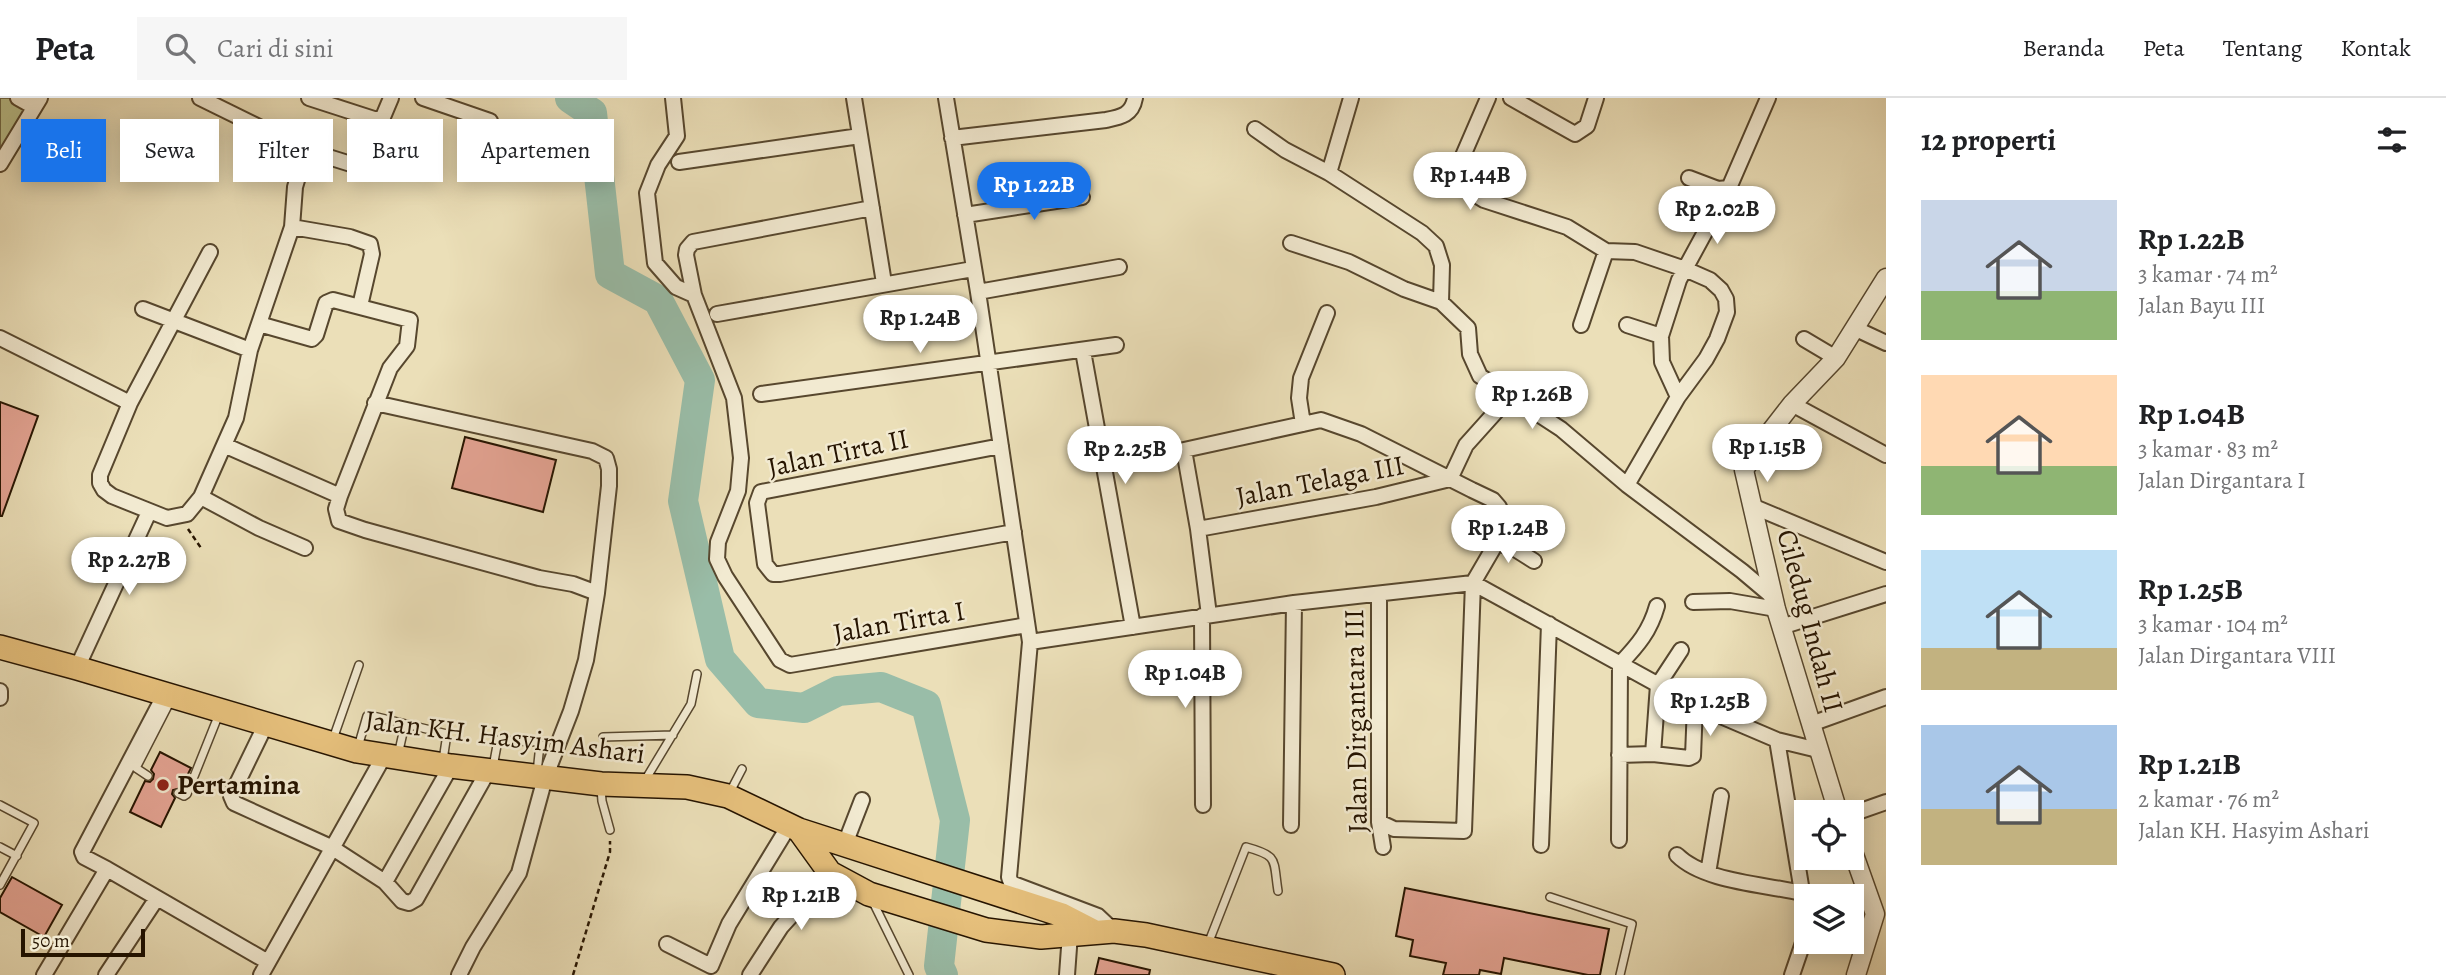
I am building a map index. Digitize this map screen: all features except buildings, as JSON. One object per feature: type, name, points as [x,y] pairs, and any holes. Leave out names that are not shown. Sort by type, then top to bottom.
[{"type":"main road","name":"Jalan KH. Hasyim Ashari","points":[[2,653],[77,668],[357,751],[390,758],[601,784],[687,787],[728,796],[795,827],[1000,897],[1062,915],[1092,932]]},
{"type":"main road","name":"Jalan KH. Hasyim Ashari","points":[[795,827],[830,873],[869,894],[986,930],[1041,937],[1092,932],[1206,948],[1277,969],[1333,975]]},
{"type":"street","points":[[0,164],[37,103],[19,98]]},
{"type":"street","points":[[200,98],[243,119]]},
{"type":"street","points":[[309,98],[377,120],[383,117],[391,98]]},
{"type":"street","points":[[423,98],[484,119]]},
{"type":"street","points":[[673,98],[677,136],[658,164],[647,192],[655,263],[676,287],[694,295]]},
{"type":"street","points":[[854,98],[884,283]]},
{"type":"street","points":[[946,98],[1030,642],[1009,877],[1011,883],[1098,916],[1092,932],[1066,975]]},
{"type":"street","points":[[952,138],[1106,120],[1128,113],[1135,98]]},
{"type":"street","points":[[1329,173],[1351,98]]},
{"type":"street","points":[[1488,98],[1459,165],[1465,189],[1484,200],[1567,227],[1606,251],[1635,251],[1685,268],[1710,280],[1726,299],[1727,313],[1717,339],[1678,397],[1627,485]]},
{"type":"street","points":[[1511,98],[1575,134],[1587,126],[1596,98]]},
{"type":"street","points":[[1678,397],[1662,362],[1661,337],[1679,280],[1729,188],[1768,98]]},
{"type":"street","points":[[1255,129],[1422,233],[1436,246],[1442,265],[1441,302]]},
{"type":"street","points":[[679,162],[860,136]]},
{"type":"street","points":[[1689,178],[1718,189],[1729,188]]},
{"type":"street","points":[[210,252],[130,403],[100,475],[104,490],[112,496],[167,518],[181,517],[193,508],[201,497],[236,418],[250,350],[292,227],[296,182]]},
{"type":"street","points":[[965,215],[1082,197]]},
{"type":"street","points":[[694,295],[686,255],[693,242],[872,208]]},
{"type":"street","points":[[292,227],[350,237],[370,244],[372,254],[360,306]]},
{"type":"street","points":[[1291,243],[1349,262],[1404,289],[1441,302],[1468,328],[1470,354],[1480,376],[1561,429],[1627,485],[1742,571],[1775,603]]},
{"type":"street","points":[[1581,325],[1606,251]]},
{"type":"street","points":[[978,292],[1119,267]]},
{"type":"street","points":[[717,314],[973,269]]},
{"type":"street","name":"Ciledug Indah II","points":[[1834,800],[1781,627],[1744,470],[1763,440],[1792,404],[1836,358],[1886,278]]},
{"type":"street","name":"Jalan Tirta I","points":[[694,295],[734,398],[741,458],[737,491],[718,542],[717,559],[725,576],[780,660],[790,665],[1027,625]]},
{"type":"street","points":[[259,324],[312,339],[329,300],[406,318],[411,325],[407,346],[390,368],[340,496],[336,514],[343,523],[512,570],[573,584],[597,593]]},
{"type":"street","points":[[143,309],[250,350]]},
{"type":"street","points":[[1303,424],[1299,398],[1301,378],[1327,313]]},
{"type":"street","points":[[1627,325],[1661,337]]},
{"type":"street","points":[[1854,328],[1886,343]]},
{"type":"street","points":[[0,338],[130,403]]},
{"type":"street","points":[[1804,339],[1836,358]]},
{"type":"street","points":[[761,394],[1116,345]]},
{"type":"street","points":[[1083,351],[1133,627]]},
{"type":"street","points":[[1450,479],[1466,445],[1510,396]]},
{"type":"street","points":[[375,403],[592,451],[606,458],[609,469],[597,593],[586,660],[571,711],[541,777],[519,873],[473,947],[460,975]]},
{"type":"street","points":[[1792,404],[1886,455]]},
{"type":"street","points":[[1203,805],[1205,615],[1198,529],[1184,450],[1321,420],[1360,434],[1493,500],[1499,507],[1503,520],[1498,543],[1474,583],[1464,831],[1394,829],[1379,822]]},
{"type":"street","points":[[225,445],[340,496]]},
{"type":"street","name":"Jalan Tirta II","points":[[1001,446],[761,492],[757,503],[765,564],[773,574],[780,574],[1014,533]]},
{"type":"street","name":"Jalan Telaga III","points":[[1198,529],[1376,496],[1450,479]]},
{"type":"street","points":[[201,497],[259,528],[305,548]]},
{"type":"street","points":[[1752,506],[1886,562]]},
{"type":"street","points":[[77,668],[149,512]]},
{"type":"street","points":[[1498,543],[1515,549],[1534,561]]},
{"type":"street","points":[[1030,642],[1294,603],[1474,583],[1695,705],[1777,740],[1818,750]]},
{"type":"street","name":"Jalan Dirgantara III","points":[[1379,594],[1379,822],[1383,847]]},
{"type":"street","points":[[1781,627],[1886,594]]},
{"type":"street","points":[[1693,602],[1775,603]]},
{"type":"street","points":[[1291,825],[1294,603]]},
{"type":"street","points":[[1619,840],[1620,664],[1643,640],[1652,625],[1657,606]]},
{"type":"street","points":[[1541,845],[1549,624]]},
{"type":"street","points":[[1653,754],[1658,685],[1681,650]]},
{"type":"street","points":[[0,691],[0,698]]},
{"type":"street","points":[[169,695],[82,852],[84,856],[157,898],[265,968],[331,847],[390,758]]},
{"type":"street","points":[[1811,724],[1886,698]]},
{"type":"street","points":[[1619,755],[1693,756],[1695,705]]},
{"type":"street","points":[[266,724],[231,799],[265,819],[331,847],[386,882],[402,901],[409,903],[416,899],[490,771]]},
{"type":"street","points":[[1777,740],[1800,884]]},
{"type":"street","points":[[386,882],[446,766]]},
{"type":"street","points":[[1708,873],[1721,796]]},
{"type":"street","points":[[845,844],[862,800]]},
{"type":"street","points":[[1864,810],[1886,802]]},
{"type":"street","points":[[667,944],[711,966],[729,924],[795,827]]},
{"type":"street","points":[[1677,855],[1686,863],[1708,873],[1794,891]]},
{"type":"street","points":[[44,975],[107,869]]},
{"type":"street","points":[[1856,975],[1881,912],[1862,870]]},
{"type":"street","points":[[750,975],[781,927],[830,873]]},
{"type":"street","points":[[106,975],[157,898]]},
{"type":"street","points":[[1791,975],[1799,954]]},
{"type":"lane","points":[[331,743],[359,665]]},
{"type":"lane","points":[[642,785],[691,704],[697,674]]},
{"type":"lane","points":[[148,776],[136,768],[169,695]]},
{"type":"lane","points":[[178,793],[184,796],[188,792],[220,710]]},
{"type":"lane","points":[[357,751],[367,715],[448,734],[446,766]]},
{"type":"lane","points":[[390,758],[405,724]]},
{"type":"lane","points":[[603,737],[673,735]]},
{"type":"lane","points":[[490,771],[498,740],[537,742],[540,744],[541,777]]},
{"type":"lane","points":[[728,796],[742,769]]},
{"type":"lane","points":[[601,784],[602,801],[610,830]]},
{"type":"lane","points":[[0,805],[34,823],[0,885]]},
{"type":"lane","points":[[1206,948],[1246,846],[1267,853],[1274,861],[1278,891]]},
{"type":"lane","points":[[0,847],[17,856]]},
{"type":"lane","points":[[869,894],[909,975]]},
{"type":"lane","points":[[1550,897],[1632,924],[1620,975]]},
{"type":"path","points":[[181,517],[201,548]]},
{"type":"path","points":[[573,975],[610,852],[610,830]]},
{"type":"green space","points":[[0,98],[11,98],[28,109],[0,156]]},
{"type":"waterway","points":[[570,98],[592,113],[610,274],[658,300],[700,380],[683,501],[720,659],[758,703],[804,708],[838,691],[881,687],[926,705],[955,820],[939,966],[943,975]]},
{"type":"place","name":"Pertamina","points":[[163,785]]}]
